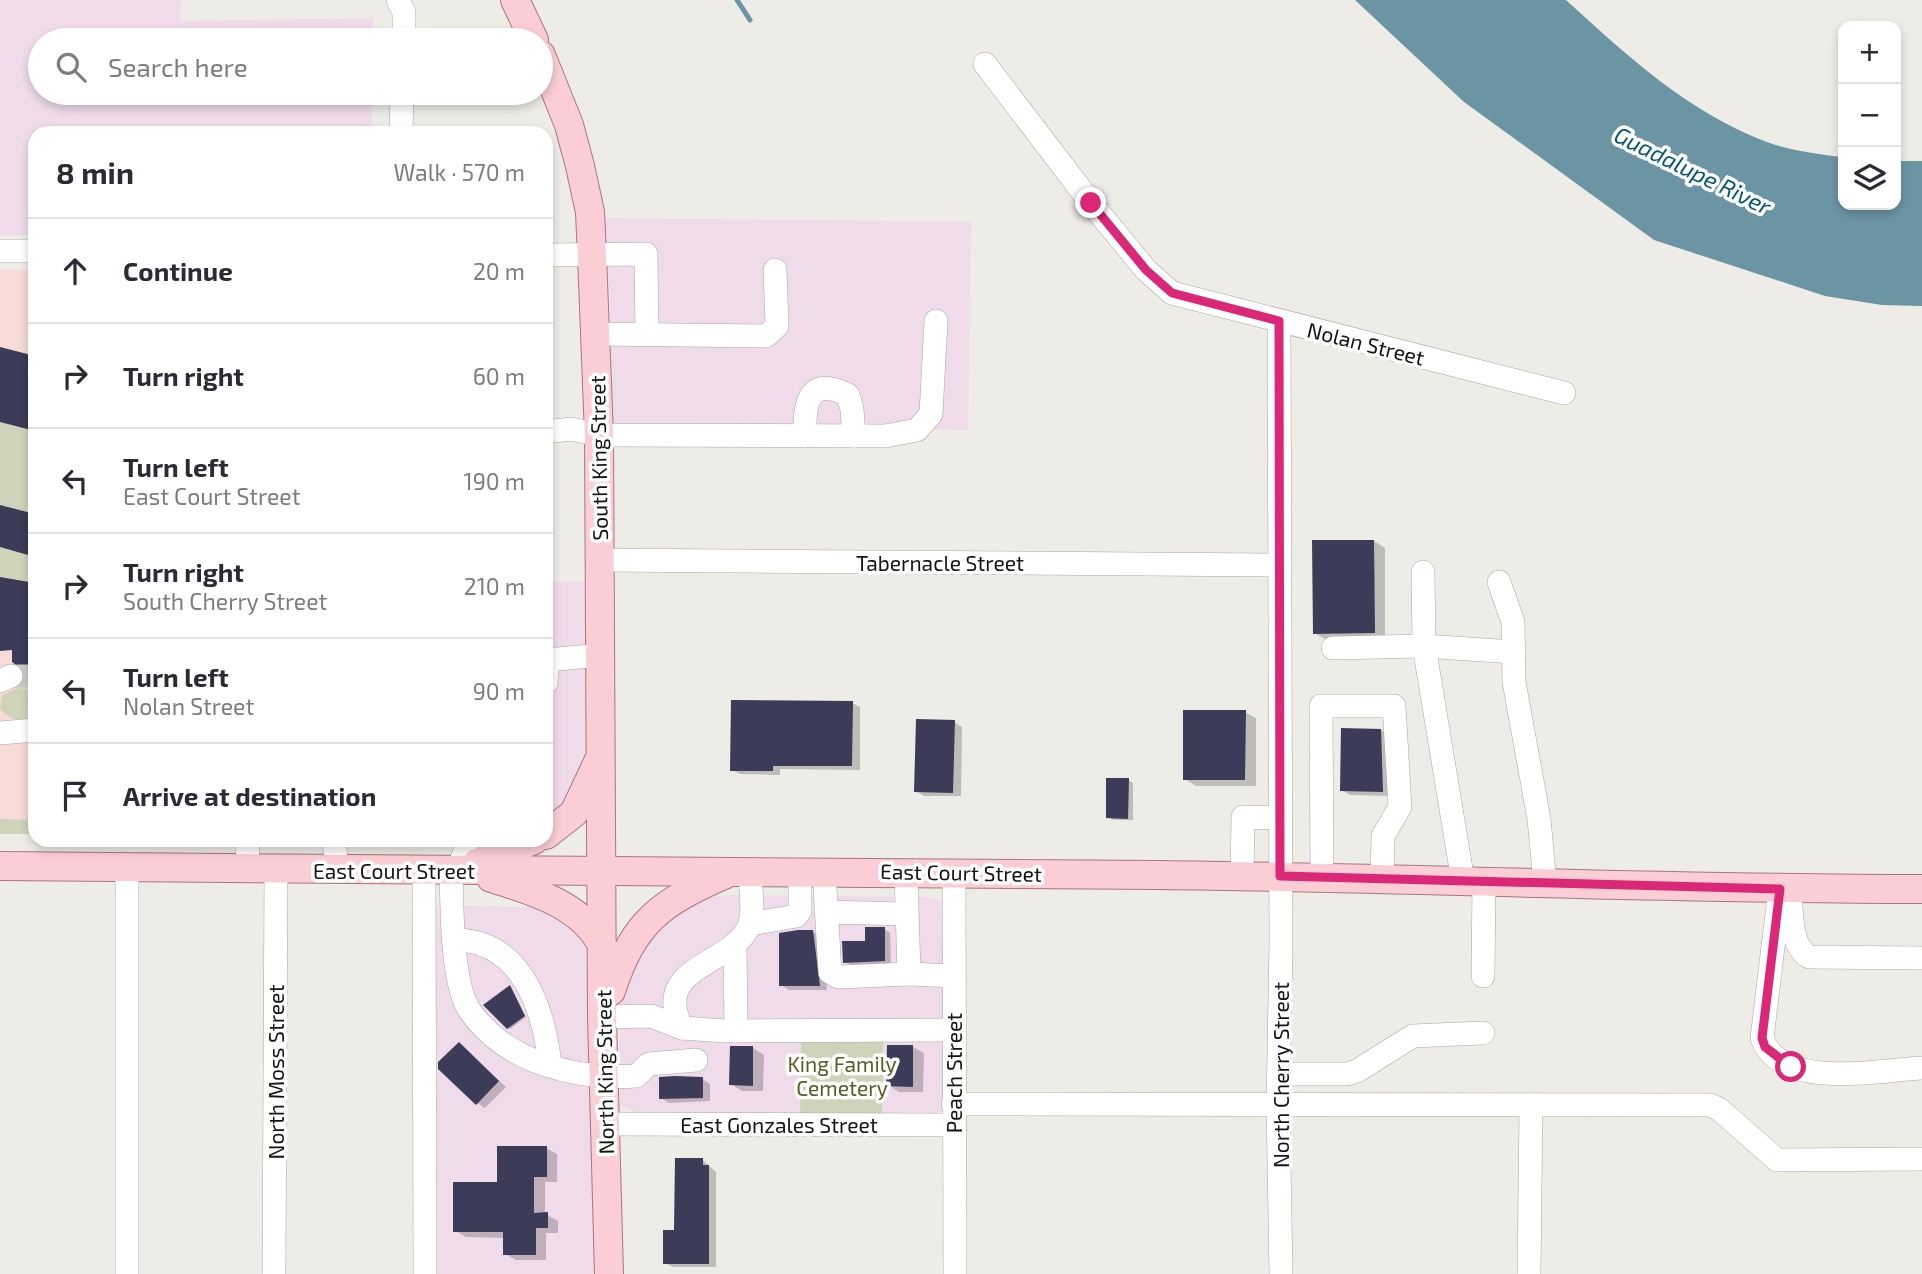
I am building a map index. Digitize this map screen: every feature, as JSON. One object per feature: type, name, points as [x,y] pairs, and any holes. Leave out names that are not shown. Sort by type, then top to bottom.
[{"type":"main road","points":[[515,0],[528,28]]},
{"type":"main road","name":"South King Street","points":[[553,85],[569,125],[590,212],[599,435],[603,870]]},
{"type":"main road","points":[[553,830],[574,813],[594,773],[602,746]]},
{"type":"main road","points":[[444,869],[512,847]]},
{"type":"main road","name":"East Court Street","points":[[0,866],[247,870],[954,872],[1280,876],[1785,889],[1922,889]]},
{"type":"main road","points":[[444,869],[528,890],[557,903],[585,920],[603,947]]},
{"type":"main road","name":"North King Street","points":[[603,870],[602,1017],[609,1274]]},
{"type":"main road","points":[[602,1017],[622,957],[645,923],[682,895],[741,871]]},
{"type":"street","points":[[398,0],[404,12],[404,28]]},
{"type":"street","name":"Nolan Street","points":[[985,64],[1123,242],[1146,270],[1172,293],[1564,393]]},
{"type":"street","points":[[401,126],[402,105]]},
{"type":"street","points":[[0,251],[28,251]]},
{"type":"street","points":[[553,255],[646,254],[648,334]]},
{"type":"street","points":[[595,334],[766,336],[777,326],[775,270]]},
{"type":"street","points":[[553,431],[571,429],[599,435],[885,436],[917,430],[931,414],[936,321]]},
{"type":"street","name":"North Cherry Street","points":[[1279,321],[1278,1105],[1281,1274]]},
{"type":"street","points":[[805,436],[804,413],[809,397],[821,388],[836,389],[848,395],[852,409],[853,436]]},
{"type":"street","name":"Tabernacle Street","points":[[601,559],[1280,565]]},
{"type":"street","points":[[1423,572],[1424,646],[1474,881],[1483,976]]},
{"type":"street","points":[[1499,582],[1513,622],[1514,682],[1539,819],[1545,883]]},
{"type":"street","points":[[1333,648],[1424,646],[1513,652]]},
{"type":"street","points":[[553,659],[601,655]]},
{"type":"street","points":[[1322,877],[1321,706],[1394,706],[1400,807],[1383,836],[1382,879]]},
{"type":"street","points":[[1242,876],[1243,817],[1280,818]]},
{"type":"street","points":[[247,847],[247,870]]},
{"type":"street","points":[[335,847],[337,870]]},
{"type":"street","points":[[425,1274],[444,869],[463,847]]},
{"type":"street","points":[[127,868],[127,1274]]},
{"type":"street","points":[[444,869],[457,970],[469,1010],[502,1043],[529,1059],[589,1077],[636,1076],[649,1064],[663,1060],[696,1060]]},
{"type":"street","name":"North Moss Street","points":[[274,1274],[276,870]]},
{"type":"street","points":[[741,871],[751,924]]},
{"type":"street","points":[[812,871],[826,912],[830,972],[838,977],[909,974],[954,976]]},
{"type":"street","points":[[682,1028],[673,1011],[674,996],[696,968],[735,944],[751,924],[796,916],[812,871]]},
{"type":"street","points":[[906,872],[905,914],[909,974]]},
{"type":"street","name":"Peach Street","points":[[954,872],[955,1274]]},
{"type":"street","points":[[1785,889],[1794,933],[1801,952],[1809,957],[1922,958]]},
{"type":"street","points":[[1785,889],[1762,1038],[1765,1047],[1791,1067],[1813,1074],[1922,1068]]},
{"type":"street","points":[[826,912],[905,914]]},
{"type":"street","points":[[455,940],[471,940],[497,951],[511,962],[535,996],[546,1030],[550,1065]]},
{"type":"street","points":[[735,944],[736,1031]]},
{"type":"street","points":[[602,1017],[651,1016],[682,1028],[736,1031],[953,1030]]},
{"type":"street","points":[[1279,1074],[1347,1074],[1365,1067],[1413,1036],[1483,1033]]},
{"type":"street","name":"East Gonzales Street","points":[[605,1124],[1278,1105],[1710,1105],[1719,1109],[1777,1160],[1922,1159]]},
{"type":"street","points":[[1529,1274],[1531,1105]]},
{"type":"shaded area","points":[[0,0],[181,0],[180,21],[373,18],[373,28],[28,28],[28,105],[372,105],[372,126],[28,126],[28,235],[0,235]]},
{"type":"shaded area","points":[[602,218],[971,222],[968,430],[611,425],[610,302]]},
{"type":"shaded area","points":[[0,270],[28,270],[28,834],[0,834]]},
{"type":"shaded area","points":[[553,582],[587,582],[588,757],[585,778],[553,818]]},
{"type":"shaded area","points":[[729,895],[928,897],[942,901],[947,910],[947,1108],[934,1114],[882,1114],[883,1037],[801,1036],[800,1113],[635,1112],[620,1105],[619,997],[640,939],[702,898]]},
{"type":"shaded area","points":[[421,904],[545,908],[578,926],[588,949],[595,1274],[421,1274]]},
{"type":"green space","points":[[0,422],[28,429],[28,512],[0,505]]},
{"type":"green space","points":[[0,547],[28,555],[28,582],[0,577]]},
{"type":"green space","points":[[18,688],[28,689],[28,720],[7,716],[0,709],[2,695]]},
{"type":"green space","points":[[0,819],[28,820],[28,834],[0,834]]},
{"type":"green space","name":"King Family Cemetery","points":[[801,1036],[883,1037],[882,1114],[800,1113]]},
{"type":"water","name":"Guadalupe River","points":[[1355,0],[1566,0],[1635,61],[1683,98],[1709,114],[1736,129],[1773,144],[1838,156],[1838,210],[1901,210],[1901,161],[1922,161],[1922,306],[1882,305],[1825,296],[1654,240],[1464,102]]},
{"type":"building","points":[[0,347],[28,354],[28,429],[0,422]]},
{"type":"building","points":[[0,505],[28,512],[28,555],[0,547]]},
{"type":"building","points":[[1312,540],[1374,540],[1375,633],[1313,634]]},
{"type":"building","points":[[0,577],[28,582],[28,685],[22,685],[24,671],[12,662],[12,650],[0,651]]},
{"type":"building","points":[[731,700],[853,701],[852,766],[773,766],[773,771],[730,771]]},
{"type":"building","points":[[1183,710],[1246,710],[1245,780],[1183,780]]},
{"type":"building","points":[[916,719],[955,720],[953,793],[914,792]]},
{"type":"building","points":[[1341,728],[1381,729],[1383,792],[1340,791]]},
{"type":"building","points":[[1106,778],[1129,778],[1128,819],[1106,818]]},
{"type":"building","points":[[865,927],[885,927],[885,961],[843,963],[842,941],[865,941]]},
{"type":"building","points":[[813,930],[820,986],[779,986],[779,933]]},
{"type":"building","points":[[510,985],[525,1016],[507,1029],[483,1005]]},
{"type":"building","points":[[459,1042],[499,1081],[476,1105],[438,1069],[438,1062]]},
{"type":"building","points":[[887,1045],[913,1045],[913,1087],[886,1086]]},
{"type":"building","points":[[730,1046],[753,1046],[753,1086],[729,1085]]},
{"type":"building","points":[[659,1077],[703,1077],[703,1098],[659,1099]]},
{"type":"building","points":[[497,1146],[547,1146],[547,1177],[534,1177],[534,1213],[548,1212],[548,1228],[536,1228],[536,1255],[503,1255],[503,1232],[453,1232],[453,1182],[497,1182]]},
{"type":"building","points":[[675,1158],[703,1158],[703,1165],[709,1165],[709,1264],[663,1264],[663,1230],[674,1230]]},
{"type":"waterway","points":[[737,0],[750,20]]},
{"type":"tunnel","points":[[11,676],[28,676]]},
{"type":"route","points":[[1091,203],[1146,270],[1172,293],[1186,299],[1279,321],[1280,876],[1780,889],[1762,1038],[1765,1047],[1791,1067]]}]
